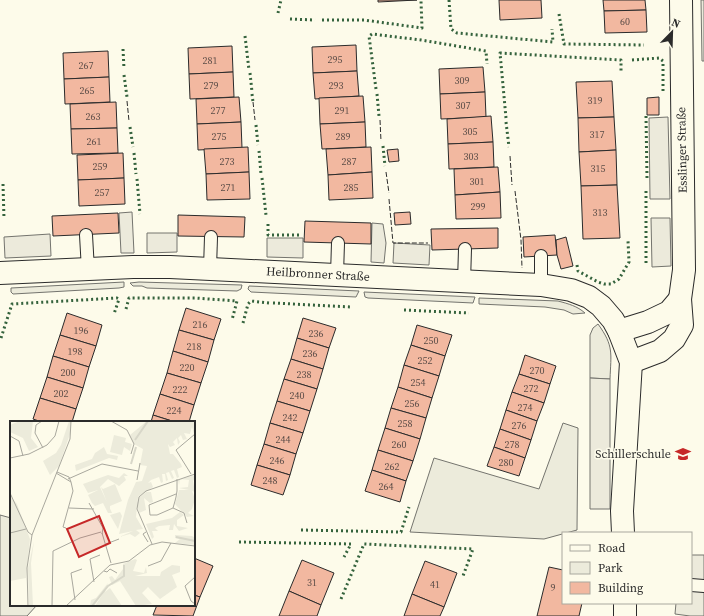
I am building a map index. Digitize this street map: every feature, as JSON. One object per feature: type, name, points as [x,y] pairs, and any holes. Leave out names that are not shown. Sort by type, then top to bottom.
[{"type":"street","name":"Esslinger Straße","points":[[631,362],[660,351],[674,339],[682,325],[680,299],[684,270],[681,0]]},
{"type":"street","name":"Heilbronner Straße","points":[[0,273],[133,267],[210,269],[541,285],[572,290],[589,297],[601,306],[613,320],[619,331]]},
{"type":"street","points":[[623,532],[622,511],[631,362],[619,331],[648,322],[669,312],[680,299]]},
{"type":"street","points":[[625,604],[625,616]]},
{"type":"lane","points":[[86,235],[88,270]]},
{"type":"lane","points":[[210,269],[211,237]]},
{"type":"lane","points":[[337,275],[338,243]]},
{"type":"lane","points":[[464,282],[465,249]]},
{"type":"lane","points":[[541,256],[541,285]]},
{"type":"lane","points":[[692,585],[704,586]]},
{"type":"green space","points":[[124,282],[124,287],[119,288],[13,294],[11,292],[11,288]]},
{"type":"green space","points":[[130,283],[242,285],[241,289],[237,291],[147,288],[142,286],[133,286]]},
{"type":"green space","points":[[249,286],[359,291],[356,297],[251,292],[248,289]]},
{"type":"green space","points":[[364,292],[475,297],[473,303],[368,298],[365,297]]},
{"type":"green space","points":[[479,298],[558,301],[576,307],[585,313],[573,314],[564,310],[545,307],[479,304]]},
{"type":"green space","points":[[598,324],[609,344],[611,363],[610,379],[590,378],[590,335],[593,328]]},
{"type":"green space","points":[[563,423],[578,428],[577,530],[562,532],[562,534],[544,539],[410,532],[434,458],[539,489]]},
{"type":"green space","points":[[0,515],[10,518],[10,606],[36,606],[27,616],[0,616]]},
{"type":"shaded area","points":[[701,0],[704,0],[704,61],[702,61]]},
{"type":"shaded area","points":[[668,117],[670,199],[650,199],[649,118]]},
{"type":"shaded area","points":[[132,212],[134,253],[121,253],[119,213]]},
{"type":"shaded area","points":[[651,218],[670,218],[671,266],[652,267]]},
{"type":"shaded area","points":[[372,223],[383,224],[386,243],[384,263],[371,262]]},
{"type":"shaded area","points":[[147,233],[177,233],[177,252],[147,253]]},
{"type":"shaded area","points":[[50,234],[51,256],[5,258],[4,237]]},
{"type":"shaded area","points":[[267,238],[303,238],[303,258],[267,257]]},
{"type":"shaded area","points":[[394,243],[430,245],[429,265],[393,263]]},
{"type":"shaded area","points":[[590,378],[610,379],[610,509],[590,509]]},
{"type":"shaded area","points":[[692,555],[704,555],[704,616],[675,614],[676,604],[692,604]]},
{"type":"building","points":[[378,0],[417,0],[378,2]]},
{"type":"building","points":[[499,0],[541,0],[542,18],[500,20]]},
{"type":"building","points":[[603,0],[645,0],[646,10],[604,11]]},
{"type":"building","points":[[646,10],[647,32],[605,33],[604,11]]},
{"type":"building","points":[[356,45],[357,71],[313,73],[312,47]]},
{"type":"building","points":[[232,46],[233,72],[189,74],[188,48]]},
{"type":"building","points":[[108,51],[109,77],[64,79],[63,53]]},
{"type":"building","points":[[483,67],[485,92],[440,94],[439,69]]},
{"type":"building","points":[[357,71],[359,96],[315,99],[313,73]]},
{"type":"building","points":[[233,72],[234,97],[190,99],[189,74]]},
{"type":"building","points":[[109,77],[110,102],[65,104],[64,79]]},
{"type":"building","points":[[612,81],[614,117],[578,118],[576,82]]},
{"type":"building","points":[[485,92],[486,117],[441,119],[440,94]]},
{"type":"building","points":[[363,96],[365,122],[320,124],[319,98]]},
{"type":"building","points":[[239,97],[241,122],[197,124],[196,99]]},
{"type":"building","points":[[659,97],[659,115],[647,115],[647,98]]},
{"type":"building","points":[[116,102],[117,128],[71,129],[70,104]]},
{"type":"building","points":[[491,116],[493,142],[448,144],[447,119]]},
{"type":"building","points":[[614,117],[616,150],[579,152],[578,118]]},
{"type":"building","points":[[241,122],[242,148],[198,150],[197,124]]},
{"type":"building","points":[[365,122],[366,147],[322,149],[320,124]]},
{"type":"building","points":[[117,128],[118,153],[72,154],[71,129]]},
{"type":"building","points":[[493,142],[494,167],[449,169],[448,144]]},
{"type":"building","points":[[248,147],[249,172],[206,174],[204,149]]},
{"type":"building","points":[[371,147],[372,172],[328,175],[326,149]]},
{"type":"building","points":[[398,149],[399,161],[389,162],[387,150]]},
{"type":"building","points":[[616,150],[617,185],[581,186],[579,152]]},
{"type":"building","points":[[123,153],[124,178],[78,180],[77,155]]},
{"type":"building","points":[[498,167],[500,192],[455,195],[454,169]]},
{"type":"building","points":[[249,172],[250,199],[207,200],[206,174]]},
{"type":"building","points":[[372,172],[373,198],[329,200],[328,175]]},
{"type":"building","points":[[124,178],[125,204],[79,206],[78,180]]},
{"type":"building","points":[[617,185],[620,238],[583,239],[581,186]]},
{"type":"building","points":[[500,192],[501,218],[456,219],[455,195]]},
{"type":"building","points":[[410,212],[411,224],[395,225],[394,213]]},
{"type":"building","points":[[118,213],[119,233],[53,236],[52,216]]},
{"type":"building","points":[[178,215],[245,217],[244,237],[178,236]]},
{"type":"building","points":[[305,221],[371,223],[371,244],[304,242]]},
{"type":"building","points":[[498,228],[498,248],[432,250],[431,229]]},
{"type":"building","points":[[555,235],[557,255],[524,257],[523,237]]},
{"type":"building","points":[[566,237],[573,266],[561,269],[557,255],[556,240]]},
{"type":"building","points":[[186,308],[221,319],[214,340],[179,330]]},
{"type":"building","points":[[67,313],[102,325],[96,346],[60,335]]},
{"type":"building","points":[[303,318],[336,328],[329,348],[297,338]]},
{"type":"building","points":[[417,325],[452,335],[445,356],[411,345]]},
{"type":"building","points":[[179,330],[214,340],[208,362],[173,351]]},
{"type":"building","points":[[60,335],[96,346],[89,367],[53,356]]},
{"type":"building","points":[[297,338],[329,348],[323,369],[291,359]]},
{"type":"building","points":[[411,345],[445,356],[439,376],[404,365]]},
{"type":"building","points":[[173,351],[208,362],[201,383],[167,373]]},
{"type":"building","points":[[525,355],[556,366],[550,384],[519,374]]},
{"type":"building","points":[[53,356],[89,367],[83,388],[47,377]]},
{"type":"building","points":[[291,359],[323,369],[317,389],[284,379]]},
{"type":"building","points":[[404,365],[439,376],[432,398],[398,387]]},
{"type":"building","points":[[167,373],[201,383],[194,405],[160,394]]},
{"type":"building","points":[[519,374],[550,384],[544,403],[512,392]]},
{"type":"building","points":[[47,377],[83,388],[76,409],[40,398]]},
{"type":"building","points":[[284,379],[317,389],[310,411],[277,401]]},
{"type":"building","points":[[398,387],[432,398],[426,418],[391,408]]},
{"type":"building","points":[[512,392],[544,403],[537,421],[506,410]]},
{"type":"building","points":[[160,394],[194,405],[189,421],[172,421],[153,415]]},
{"type":"building","points":[[40,398],[76,409],[72,421],[39,421],[33,419]]},
{"type":"building","points":[[277,401],[310,411],[303,433],[270,423]]},
{"type":"building","points":[[391,408],[426,418],[420,439],[385,428]]},
{"type":"building","points":[[506,410],[537,421],[531,440],[500,429]]},
{"type":"building","points":[[153,415],[172,421],[151,421]]},
{"type":"building","points":[[270,423],[303,433],[296,454],[264,444]]},
{"type":"building","points":[[385,428],[420,439],[413,461],[378,450]]},
{"type":"building","points":[[500,429],[531,440],[525,458],[494,447]]},
{"type":"building","points":[[264,444],[296,454],[290,475],[257,465]]},
{"type":"building","points":[[494,447],[525,458],[519,476],[487,466]]},
{"type":"building","points":[[378,450],[413,461],[406,481],[372,470]]},
{"type":"building","points":[[257,465],[290,475],[283,495],[251,485]]},
{"type":"building","points":[[372,470],[406,481],[400,502],[365,491]]},
{"type":"building","points":[[195,558],[213,566],[200,597],[195,595]]},
{"type":"building","points":[[302,560],[334,573],[321,605],[289,591]]},
{"type":"building","points":[[425,561],[457,573],[444,607],[412,594]]},
{"type":"building","points":[[549,567],[562,570],[562,604],[582,604],[579,616],[537,616]]},
{"type":"building","points":[[289,591],[321,605],[317,616],[279,616]]},
{"type":"building","points":[[412,594],[444,607],[440,616],[404,616]]},
{"type":"building","points":[[195,595],[200,597],[193,616],[153,615],[157,606],[195,606]]},
{"type":"hedge","points":[[278,13],[281,0]]},
{"type":"hedge","points":[[449,0],[451,29],[457,33],[553,42],[552,29]]},
{"type":"hedge","points":[[322,20],[364,20],[422,28],[421,1]]},
{"type":"hedge","points":[[559,14],[564,44],[644,45]]},
{"type":"hedge","points":[[290,19],[315,20]]},
{"type":"hedge","points":[[376,89],[369,36],[372,34],[421,40],[486,51],[487,64]]},
{"type":"hedge","points":[[245,36],[249,70]]},
{"type":"hedge","points":[[123,49],[124,69]]},
{"type":"hedge","points":[[506,118],[500,53],[621,60],[621,73]]},
{"type":"hedge","points":[[632,60],[659,58],[663,61],[663,93]]},
{"type":"hedge","points":[[250,73],[252,92]]},
{"type":"hedge","points":[[124,75],[127,97]]},
{"type":"hedge","points":[[252,94],[253,102]]},
{"type":"hedge","points":[[377,94],[379,116]]},
{"type":"hedge","points":[[646,116],[647,179]]},
{"type":"hedge","points":[[506,122],[509,147]]},
{"type":"hedge","points":[[256,125],[258,145]]},
{"type":"hedge","points":[[130,127],[133,147]]},
{"type":"hedge","points":[[383,146],[385,166]]},
{"type":"hedge","points":[[259,151],[261,174]]},
{"type":"hedge","points":[[134,153],[136,174]]},
{"type":"hedge","points":[[262,178],[266,215]]},
{"type":"hedge","points":[[137,179],[140,214]]},
{"type":"hedge","points":[[3,184],[4,219]]},
{"type":"hedge","points":[[646,191],[646,265]]},
{"type":"hedge","points":[[268,224],[268,235],[302,235]]},
{"type":"hedge","points":[[577,265],[578,271],[598,282],[611,284],[619,279],[629,262],[628,241]]},
{"type":"hedge","points":[[1,338],[12,304],[117,298],[119,299],[114,314]]},
{"type":"hedge","points":[[126,309],[129,298],[195,298],[237,301],[232,320]]},
{"type":"hedge","points":[[243,323],[248,304],[251,301],[269,303]]},
{"type":"hedge","points":[[273,303],[351,307]]},
{"type":"hedge","points":[[404,310],[469,313]]},
{"type":"hedge","points":[[301,530],[401,532],[409,507]]},
{"type":"hedge","points":[[239,542],[351,544],[344,557]]},
{"type":"hedge","points":[[341,599],[364,544],[473,549],[463,576]]},
{"type":"fence","points":[[127,101],[129,121]]},
{"type":"fence","points":[[253,102],[255,120]]},
{"type":"fence","points":[[380,120],[381,141]]},
{"type":"fence","points":[[510,156],[512,185]]},
{"type":"fence","points":[[386,172],[389,193]]},
{"type":"fence","points":[[515,191],[521,240],[522,268]]},
{"type":"fence","points":[[389,199],[393,243],[428,243]]},
{"type":"place","name":"Schillerschule","points":[[683,454]]}]
